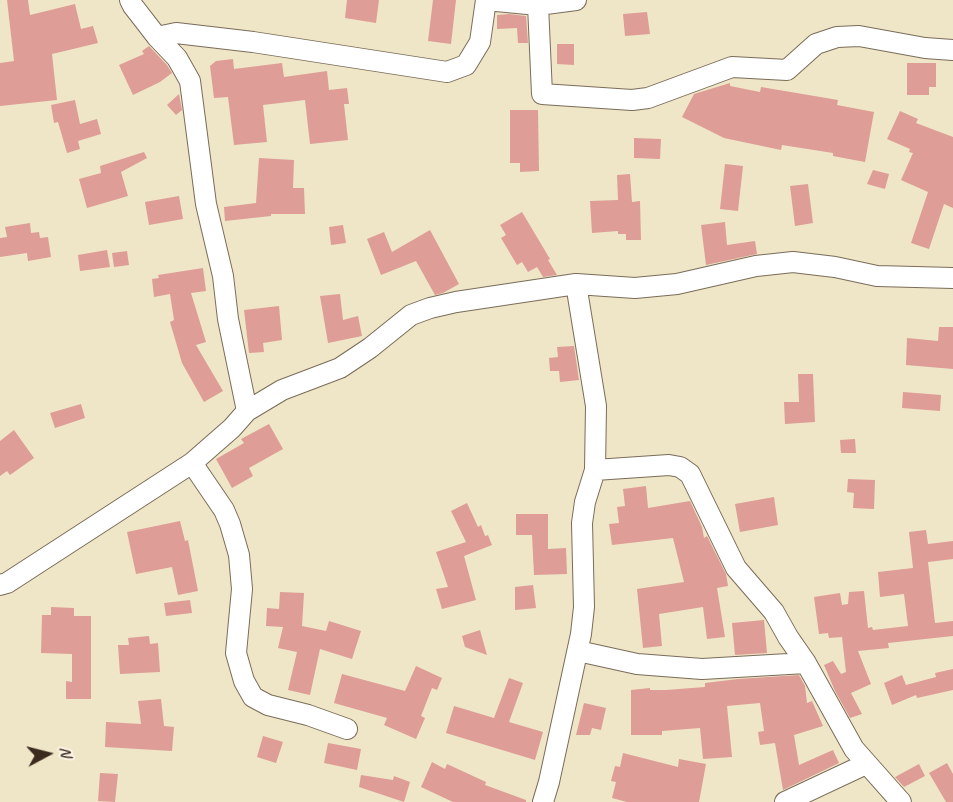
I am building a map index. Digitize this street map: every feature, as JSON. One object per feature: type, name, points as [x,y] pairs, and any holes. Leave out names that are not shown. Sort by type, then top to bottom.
[{"type":"street","points":[[130,0],[157,37],[177,58],[190,81],[206,204],[223,276],[228,319],[247,411]]},
{"type":"street","points":[[157,37],[176,33],[254,42],[447,72],[466,64],[480,42],[486,0],[538,5],[576,0]]},
{"type":"street","points":[[538,5],[542,94],[632,100],[648,98],[732,67],[787,70],[816,44],[837,37],[859,36],[925,48],[953,50]]},
{"type":"street","points":[[0,585],[7,583],[192,463],[232,428],[247,411],[282,390],[340,368],[370,348],[411,315],[421,311],[456,302],[576,284],[635,288],[677,284],[756,266],[793,262],[836,267],[877,276],[953,278]]},
{"type":"street","points":[[543,802],[578,651],[584,607],[582,523],[585,502],[595,470],[596,406],[576,284]]},
{"type":"street","points":[[192,463],[224,510],[239,555],[242,589],[236,653],[244,681],[253,697],[268,705],[308,715],[347,729]]},
{"type":"street","points":[[595,470],[669,465],[680,467],[690,474],[736,568],[774,612],[806,663],[854,749],[901,802]]},
{"type":"street","points":[[578,651],[637,664],[702,669],[806,663]]},
{"type":"street","points":[[785,802],[866,764]]},
{"type":"building","points":[[7,0],[28,0],[30,15],[75,4],[81,29],[93,26],[98,43],[52,54],[57,100],[0,106],[0,63],[14,61]]},
{"type":"building","points":[[347,0],[379,0],[376,23],[345,18]]},
{"type":"building","points":[[433,0],[456,0],[451,44],[428,41]]},
{"type":"building","points":[[647,12],[650,34],[625,36],[623,14]]},
{"type":"building","points":[[497,15],[526,16],[528,43],[518,43],[517,28],[497,29]]},
{"type":"building","points":[[557,44],[574,44],[574,65],[557,64]]},
{"type":"building","points":[[149,46],[172,73],[160,82],[133,95],[119,65],[144,54],[142,51]]},
{"type":"building","points":[[233,59],[234,69],[282,63],[284,77],[327,71],[329,90],[347,88],[349,104],[344,104],[348,140],[310,144],[305,100],[263,105],[267,142],[234,145],[228,97],[214,98],[210,66],[216,61]]},
{"type":"building","points":[[907,63],[936,63],[936,87],[929,87],[929,95],[907,95]]},
{"type":"building","points":[[730,83],[730,86],[760,92],[761,87],[838,100],[837,105],[874,112],[865,162],[833,156],[833,153],[782,145],[781,150],[724,138],[682,117],[694,94]]},
{"type":"building","points":[[179,94],[182,110],[176,115],[167,105]]},
{"type":"building","points":[[75,100],[80,124],[97,119],[101,134],[78,141],[80,149],[67,153],[58,122],[54,123],[51,105]]},
{"type":"building","points":[[510,110],[538,110],[539,171],[520,172],[520,163],[510,163]]},
{"type":"building","points":[[900,111],[918,119],[916,123],[953,137],[953,208],[944,204],[929,249],[911,243],[928,192],[901,180],[913,153],[909,152],[910,149],[887,139]]},
{"type":"building","points":[[634,138],[661,139],[660,159],[634,158]]},
{"type":"building","points":[[144,152],[147,158],[121,172],[128,196],[87,208],[79,179],[101,173],[100,166]]},
{"type":"building","points":[[259,158],[294,160],[293,188],[304,188],[305,214],[271,214],[271,216],[225,221],[224,207],[256,203]]},
{"type":"building","points":[[725,164],[743,166],[738,211],[720,209]]},
{"type":"building","points":[[873,170],[889,174],[885,189],[867,184]]},
{"type":"building","points":[[630,174],[632,202],[640,201],[641,240],[626,240],[626,234],[618,234],[618,231],[592,233],[590,201],[618,200],[617,175]]},
{"type":"building","points":[[808,184],[813,223],[795,226],[790,186]]},
{"type":"building","points":[[179,196],[183,219],[149,225],[145,202]]},
{"type":"building","points":[[522,212],[557,275],[543,277],[537,267],[528,272],[522,262],[517,265],[501,238],[506,235],[500,225]]},
{"type":"building","points":[[725,222],[727,245],[755,241],[757,254],[706,265],[701,225]]},
{"type":"building","points":[[30,223],[31,233],[39,232],[40,238],[48,237],[51,257],[28,261],[27,253],[0,257],[0,238],[7,237],[5,227]]},
{"type":"building","points":[[343,225],[346,243],[331,245],[329,227]]},
{"type":"building","points":[[430,230],[459,284],[435,295],[416,261],[381,275],[367,239],[384,232],[392,252]]},
{"type":"building","points":[[107,250],[110,267],[80,271],[78,255]]},
{"type":"building","points":[[127,251],[129,265],[114,267],[112,253]]},
{"type":"building","points":[[203,268],[206,291],[191,293],[206,342],[196,345],[223,391],[204,402],[182,363],[170,322],[174,320],[170,294],[154,297],[152,279],[159,278],[158,275]]},
{"type":"building","points":[[340,294],[343,320],[358,316],[362,336],[328,343],[320,296]]},
{"type":"building","points":[[279,306],[282,340],[263,343],[264,352],[249,353],[244,310]]},
{"type":"building","points":[[939,327],[953,327],[953,369],[906,365],[907,338],[938,341]]},
{"type":"building","points":[[574,346],[579,380],[560,382],[559,371],[550,371],[549,358],[558,357],[557,347]]},
{"type":"building","points":[[798,374],[813,374],[815,422],[785,424],[784,402],[799,402]]},
{"type":"building","points":[[903,392],[941,395],[940,411],[902,408]]},
{"type":"building","points":[[81,404],[85,418],[55,428],[50,413]]},
{"type":"building","points":[[269,424],[283,449],[249,468],[253,476],[232,488],[216,459],[244,443],[241,439]]},
{"type":"building","points":[[14,430],[34,458],[10,475],[7,471],[0,476],[0,441]]},
{"type":"building","points":[[855,439],[856,453],[841,453],[840,440]]},
{"type":"building","points":[[848,479],[875,480],[874,509],[853,508],[854,493],[847,492]]},
{"type":"building","points":[[646,486],[648,508],[690,501],[702,527],[704,538],[707,536],[726,574],[728,586],[717,588],[725,637],[707,639],[703,607],[659,614],[662,646],[643,648],[637,589],[684,582],[673,538],[612,545],[609,524],[619,523],[617,507],[625,506],[623,489]]},
{"type":"building","points":[[774,497],[778,525],[740,532],[735,504]]},
{"type":"building","points":[[467,503],[478,527],[481,525],[492,545],[464,556],[476,600],[442,609],[436,589],[448,587],[436,552],[466,542],[451,511]]},
{"type":"building","points":[[516,514],[548,514],[548,549],[566,548],[567,574],[534,575],[532,535],[516,535]]},
{"type":"building","points":[[180,521],[185,541],[188,540],[198,591],[178,595],[172,567],[136,574],[127,532]]},
{"type":"building","points":[[926,530],[928,544],[953,541],[953,559],[928,562],[935,623],[953,621],[953,636],[888,643],[889,648],[858,651],[871,684],[851,693],[862,714],[850,718],[824,665],[833,661],[841,674],[846,672],[842,637],[829,638],[828,633],[819,634],[814,597],[840,593],[842,605],[848,604],[849,592],[864,591],[868,628],[872,627],[873,630],[908,626],[904,594],[880,597],[878,572],[913,568],[909,532]]},
{"type":"building","points":[[533,585],[536,608],[515,610],[515,587]]},
{"type":"building","points":[[280,592],[304,593],[302,626],[326,631],[329,621],[361,631],[352,659],[320,649],[310,695],[288,690],[297,652],[278,648],[283,627],[266,626],[267,608],[279,609]]},
{"type":"building","points":[[190,600],[192,613],[166,616],[164,603]]},
{"type":"building","points":[[51,607],[74,608],[74,616],[91,616],[91,699],[66,699],[66,681],[72,682],[72,654],[41,653],[42,615],[51,615]]},
{"type":"building","points":[[764,620],[767,653],[735,655],[732,623]]},
{"type":"building","points":[[480,630],[487,655],[465,647],[462,636]]},
{"type":"building","points":[[149,636],[150,644],[158,643],[160,672],[120,674],[118,645],[129,645],[128,638]]},
{"type":"building","points":[[416,666],[442,678],[437,690],[432,688],[421,716],[425,718],[416,739],[384,725],[387,718],[334,703],[342,674],[405,691]]},
{"type":"building","points":[[953,669],[953,690],[917,698],[916,695],[892,705],[884,683],[902,675],[906,685],[936,677],[935,673]]},
{"type":"building","points":[[799,675],[805,686],[807,703],[812,701],[823,726],[794,735],[799,765],[833,750],[839,763],[783,790],[775,743],[760,745],[758,732],[764,731],[760,703],[727,706],[732,757],[703,759],[700,728],[662,731],[662,735],[631,735],[631,690],[705,687],[705,683]]},
{"type":"building","points":[[509,678],[523,683],[509,722],[543,732],[535,760],[446,733],[454,706],[494,718]]},
{"type":"building","points":[[161,699],[164,726],[174,727],[172,751],[105,747],[106,722],[141,724],[138,701]]},
{"type":"building","points":[[584,703],[606,708],[601,730],[592,728],[590,735],[576,735]]},
{"type":"building","points":[[263,736],[283,742],[276,763],[257,757]]},
{"type":"building","points":[[328,743],[361,749],[357,770],[324,763]]},
{"type":"building","points":[[623,753],[678,767],[679,759],[706,764],[699,802],[627,802],[612,798],[616,782],[611,781],[615,766],[620,767]]},
{"type":"building","points":[[432,762],[445,769],[447,764],[486,782],[485,785],[526,800],[526,802],[453,802],[421,787]]},
{"type":"building","points":[[947,763],[953,774],[953,802],[946,802],[929,773]]},
{"type":"building","points":[[919,764],[925,776],[904,787],[895,777]]},
{"type":"building","points":[[100,773],[118,774],[115,802],[98,801]]},
{"type":"building","points":[[361,775],[393,780],[394,776],[410,782],[404,802],[359,787]]}]
